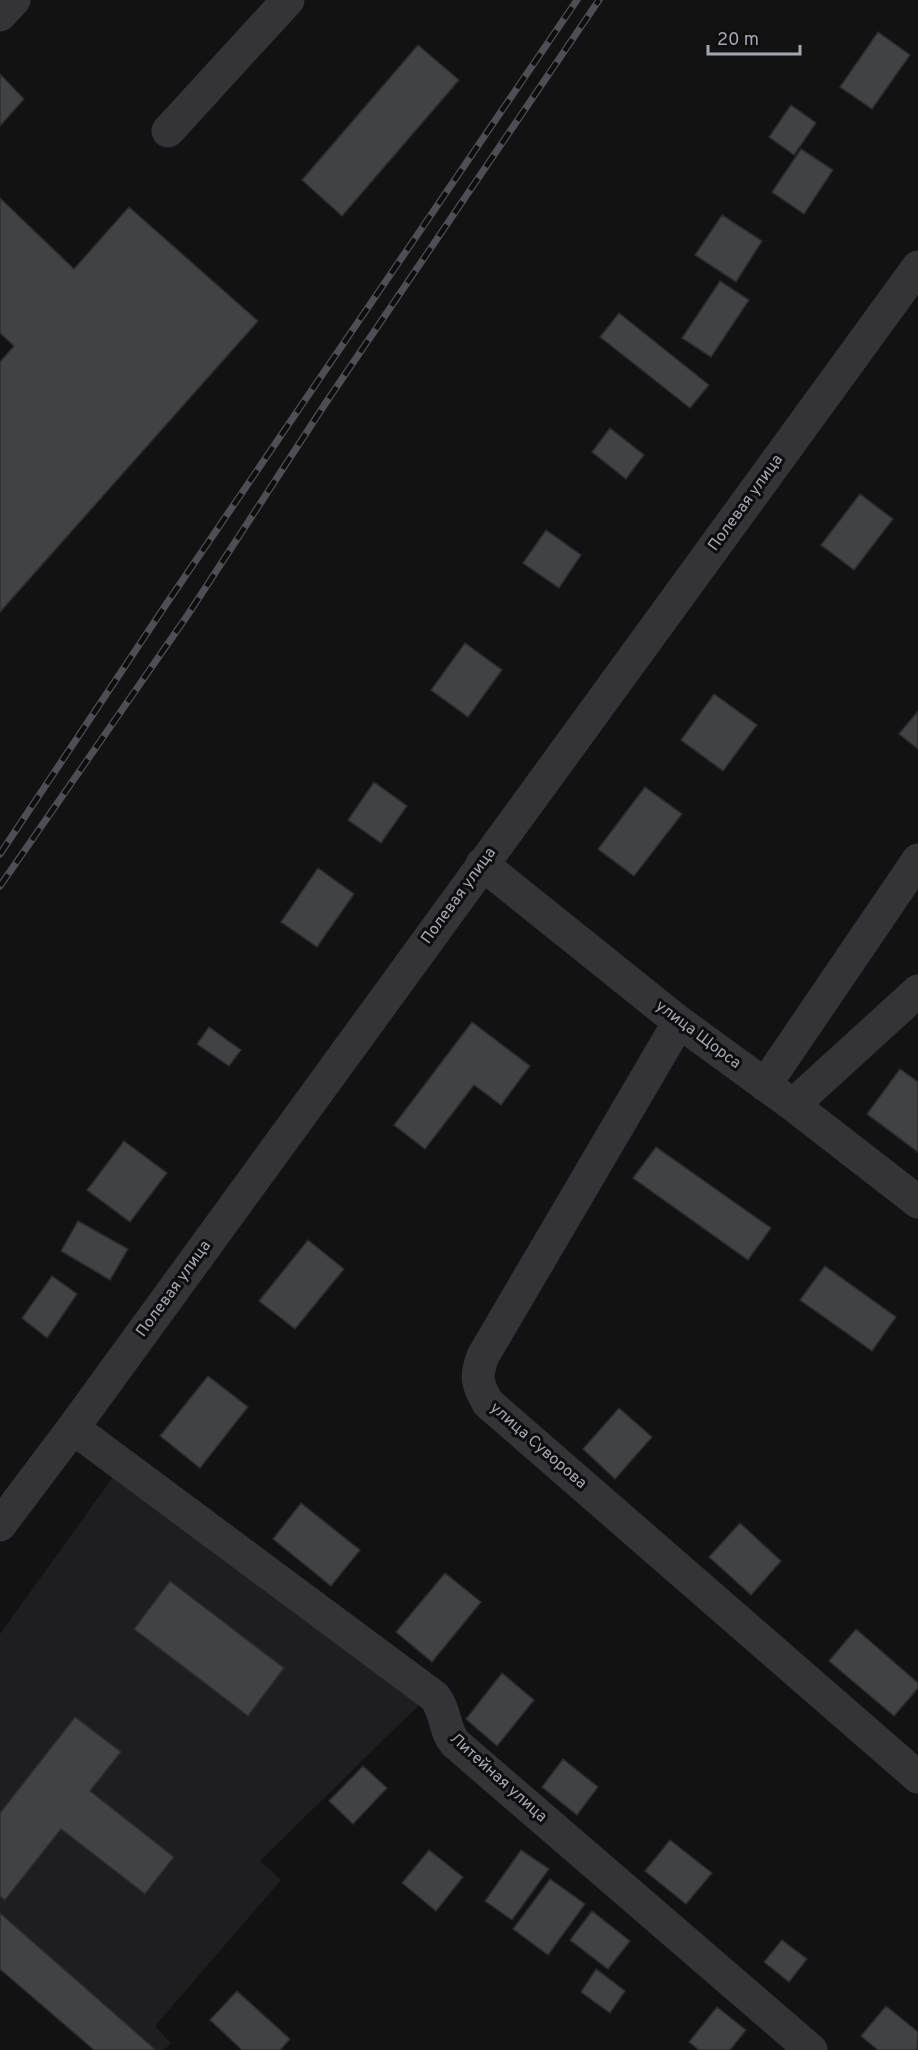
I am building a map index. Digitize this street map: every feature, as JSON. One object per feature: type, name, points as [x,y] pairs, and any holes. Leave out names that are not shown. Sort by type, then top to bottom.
[{"type":"street","points":[[0,15],[14,0]]},
{"type":"street","points":[[168,131],[288,0]]},
{"type":"street","name":"Полевая улица","points":[[0,1525],[918,267]]},
{"type":"street","points":[[765,1084],[918,860]]},
{"type":"street","name":"улица Щорса","points":[[482,864],[679,1022],[793,1105],[918,1203]]},
{"type":"street","points":[[793,1105],[918,991]]},
{"type":"street","name":"улица Суворова","points":[[679,1022],[483,1356],[477,1371],[479,1388],[488,1403],[918,1777]]},
{"type":"street","name":"Литейная улица","points":[[73,1428],[435,1697],[443,1708],[447,1733],[455,1743],[811,2050]]},
{"type":"shaded area","points":[[115,1474],[422,1702],[260,1861],[281,1880],[155,2026],[171,2043],[164,2050],[94,2050],[0,1969],[0,1634]]},
{"type":"building","points":[[878,32],[910,55],[872,109],[840,87]]},
{"type":"building","points":[[418,45],[459,80],[342,216],[302,180]]},
{"type":"building","points":[[0,74],[24,99],[0,126]]},
{"type":"building","points":[[791,105],[816,123],[794,155],[769,137]]},
{"type":"building","points":[[801,149],[833,170],[804,214],[772,192]]},
{"type":"building","points":[[0,198],[74,269],[129,207],[258,321],[0,612],[0,362],[14,346],[0,333]]},
{"type":"building","points":[[722,215],[762,241],[736,282],[695,255]]},
{"type":"building","points":[[720,281],[749,300],[711,357],[682,338]]},
{"type":"building","points":[[619,313],[709,385],[690,408],[600,337]]},
{"type":"building","points":[[610,428],[644,455],[626,479],[592,452]]},
{"type":"building","points":[[860,494],[893,519],[854,570],[821,545]]},
{"type":"building","points":[[546,530],[581,555],[559,588],[523,563]]},
{"type":"building","points":[[465,643],[502,670],[468,717],[431,690]]},
{"type":"building","points":[[714,694],[757,725],[723,771],[681,740]]},
{"type":"building","points":[[918,711],[918,749],[899,734]]},
{"type":"building","points":[[374,782],[407,806],[381,843],[348,820]]},
{"type":"building","points":[[645,787],[682,814],[634,876],[598,849]]},
{"type":"building","points":[[318,868],[354,894],[317,947],[281,922]]},
{"type":"building","points":[[472,1022],[530,1066],[501,1105],[474,1085],[425,1149],[394,1125]]},
{"type":"building","points":[[209,1027],[241,1050],[229,1066],[197,1044]]},
{"type":"building","points":[[900,1069],[918,1082],[918,1152],[867,1114]]},
{"type":"building","points":[[124,1141],[167,1173],[130,1222],[87,1190]]},
{"type":"building","points":[[656,1147],[771,1228],[748,1260],[633,1178]]},
{"type":"building","points":[[78,1221],[128,1249],[110,1280],[61,1251]]},
{"type":"building","points":[[308,1240],[344,1269],[295,1329],[259,1301]]},
{"type":"building","points":[[825,1266],[896,1317],[872,1351],[800,1300]]},
{"type":"building","points":[[52,1276],[77,1294],[47,1338],[22,1318]]},
{"type":"building","points":[[208,1376],[248,1407],[200,1468],[160,1436]]},
{"type":"building","points":[[619,1408],[652,1437],[615,1479],[583,1449]]},
{"type":"building","points":[[301,1503],[360,1550],[331,1586],[273,1539]]},
{"type":"building","points":[[740,1523],[781,1561],[751,1595],[709,1557]]},
{"type":"building","points":[[445,1573],[481,1602],[432,1662],[396,1632]]},
{"type":"building","points":[[170,1581],[284,1668],[248,1716],[134,1629]]},
{"type":"building","points":[[856,1629],[918,1683],[918,1688],[894,1716],[829,1661]]},
{"type":"building","points":[[502,1673],[534,1700],[497,1746],[466,1719]]},
{"type":"building","points":[[75,1717],[121,1752],[90,1791],[174,1857],[145,1894],[61,1829],[5,1900],[0,1896],[0,1813]]},
{"type":"building","points":[[563,1759],[598,1787],[577,1815],[542,1787]]},
{"type":"building","points":[[363,1766],[387,1788],[353,1824],[329,1801]]},
{"type":"building","points":[[670,1840],[712,1873],[686,1904],[645,1871]]},
{"type":"building","points":[[429,1850],[463,1877],[436,1911],[402,1883]]},
{"type":"building","points":[[521,1850],[549,1869],[512,1920],[485,1901]]},
{"type":"building","points":[[550,1879],[585,1904],[548,1955],[513,1929]]},
{"type":"building","points":[[592,1911],[630,1941],[608,1969],[570,1940]]},
{"type":"building","points":[[0,1913],[156,2050],[94,2050],[0,1969]]},
{"type":"building","points":[[782,1940],[807,1959],[789,1982],[764,1962]]},
{"type":"building","points":[[596,1969],[625,1991],[610,2013],[581,1992]]},
{"type":"building","points":[[237,1991],[290,2039],[280,2050],[242,2050],[210,2020]]},
{"type":"building","points":[[886,2006],[918,2032],[917,2050],[878,2050],[861,2036]]},
{"type":"building","points":[[717,2007],[746,2030],[730,2050],[699,2050],[689,2042]]},
{"type":"railway","points":[[0,854],[167,603],[577,0]]},
{"type":"railway","points":[[0,886],[187,616],[325,404],[599,0]]}]
